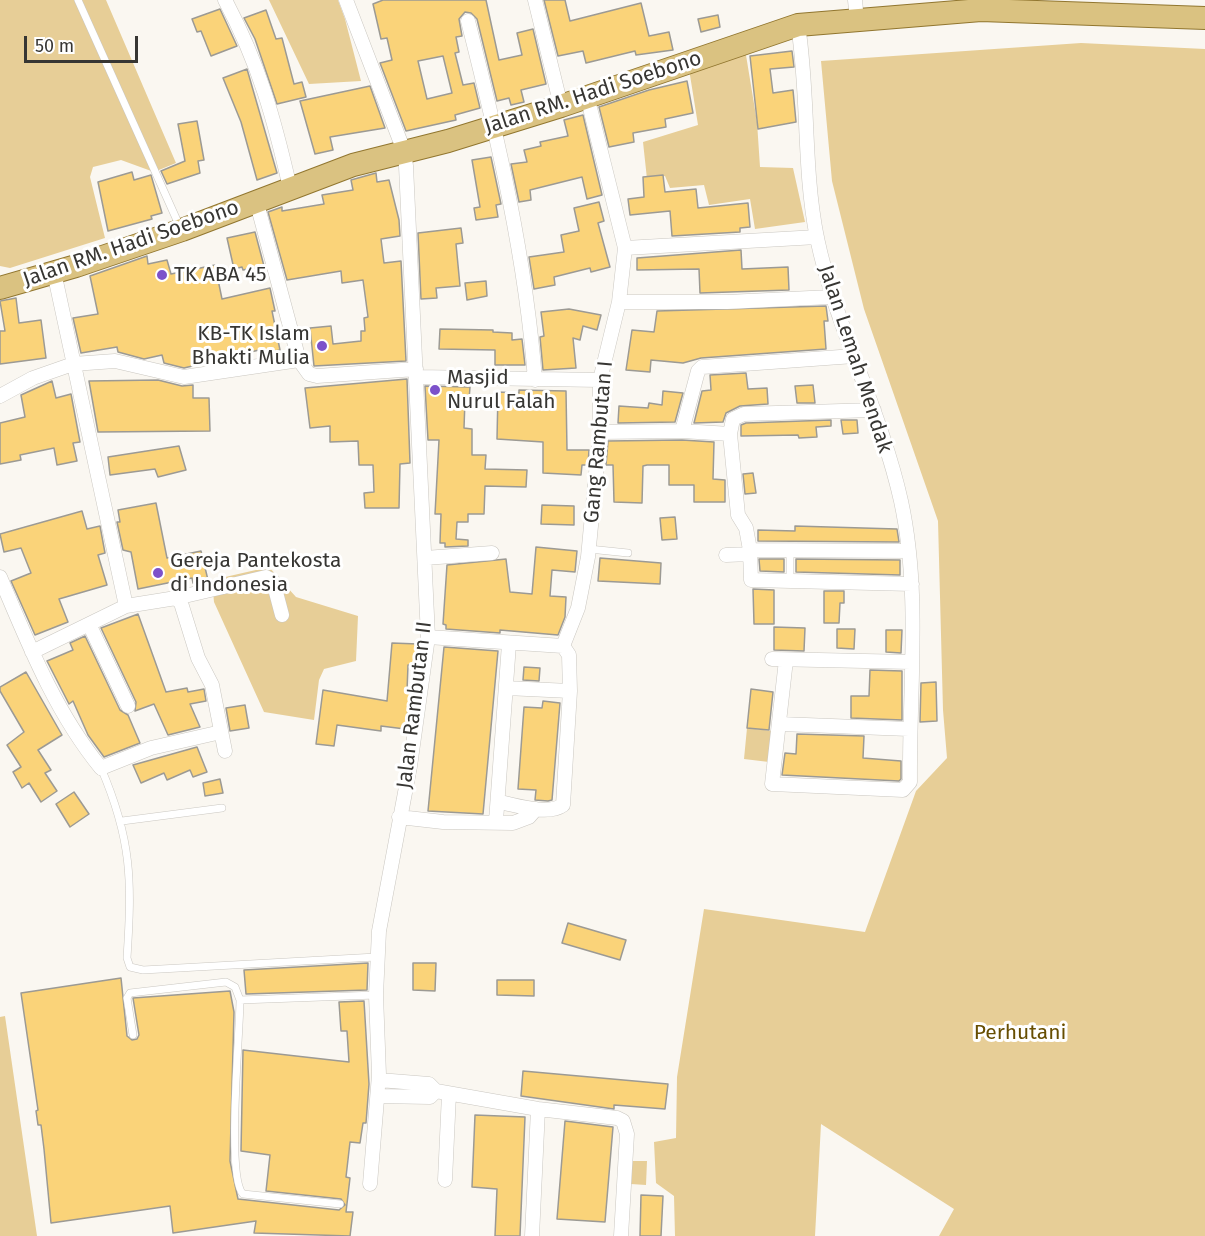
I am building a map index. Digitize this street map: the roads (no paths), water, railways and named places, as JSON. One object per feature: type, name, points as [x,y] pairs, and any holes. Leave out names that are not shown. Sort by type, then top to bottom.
[{"type":"main road","name":"Jalan RM. Hadi Soebono","points":[[0,288],[182,230],[353,165],[495,127],[798,26],[856,10],[927,9],[976,5],[1054,6],[1090,7],[1205,18]]},
{"type":"street","points":[[225,0],[252,51],[273,112],[290,188]]},
{"type":"street","name":"Jalan Rambutan II","points":[[346,0],[404,152],[412,248],[428,638],[410,766],[387,874],[376,957],[379,1080],[370,1184]]},
{"type":"street","points":[[535,0],[561,106]]},
{"type":"street","points":[[468,21],[495,127],[528,303],[535,380]]},
{"type":"street","name":"Jalan Lemah Mendak","points":[[780,724],[772,784],[903,790],[910,782],[912,584],[909,551],[901,500],[874,410],[831,297],[817,237],[809,192],[805,71],[798,26]]},
{"type":"street","name":"Gang Rambutan I","points":[[563,646],[578,608],[589,549],[600,432],[600,380],[620,302],[625,248],[587,96]]},
{"type":"street","points":[[256,201],[299,360],[303,369],[309,374],[317,376],[417,373],[535,380],[600,380]]},
{"type":"street","points":[[625,248],[817,237]]},
{"type":"street","points":[[54,272],[126,606]]},
{"type":"street","points":[[620,302],[728,302],[831,297]]},
{"type":"street","points":[[682,431],[698,371],[702,367],[854,356]]},
{"type":"street","points":[[0,396],[33,378],[73,364],[115,361],[184,376],[299,360]]},
{"type":"street","points":[[874,410],[738,415],[733,418],[730,434],[738,515],[746,528],[751,580],[912,584]]},
{"type":"street","points":[[600,432],[682,431],[730,434]]},
{"type":"street","points":[[726,555],[789,550],[909,551]]},
{"type":"street","points":[[425,558],[492,553]]},
{"type":"street","points":[[0,577],[32,652],[69,722],[101,768],[151,748],[221,732]]},
{"type":"street","points":[[32,652],[126,606],[176,598],[266,577],[273,581],[282,615]]},
{"type":"street","points":[[176,598],[184,610],[198,658],[212,685],[225,751]]},
{"type":"street","points":[[89,624],[128,706]]},
{"type":"street","points":[[428,638],[563,646],[570,655],[563,806],[536,809],[499,802]]},
{"type":"street","points":[[496,821],[509,644]]},
{"type":"street","points":[[772,659],[911,662]]},
{"type":"street","points":[[786,660],[780,724],[909,729]]},
{"type":"street","points":[[506,688],[570,691]]},
{"type":"street","points":[[399,817],[443,822],[523,820],[536,809]]},
{"type":"street","points":[[379,1080],[429,1084],[443,1093],[538,1109],[617,1118],[623,1121],[627,1134],[621,1236]]},
{"type":"street","points":[[378,1096],[430,1097],[443,1093]]},
{"type":"street","points":[[443,1093],[445,1180]]},
{"type":"street","points":[[532,1236],[538,1109]]},
{"type":"lane","points":[[78,0],[182,230]]},
{"type":"lane","points":[[589,549],[628,553]]},
{"type":"lane","points":[[789,550],[790,581]]},
{"type":"lane","points":[[101,768],[122,821],[130,879],[127,958],[130,967],[143,970],[376,957]]},
{"type":"lane","points":[[122,821],[222,808]]},
{"type":"lane","points":[[133,1035],[127,998],[130,993],[226,982],[236,987],[240,1000],[235,1146],[237,1187],[243,1194],[340,1204]]},
{"type":"lane","points":[[240,1000],[376,995]]},
{"type":"place","name":"TK ABA 45","points":[[162,275]]},
{"type":"place","name":"KB-TK Islam Bhakti Mulia","points":[[322,346]]},
{"type":"place","name":"Masjid Nurul Falah","points":[[435,390]]},
{"type":"place","name":"Gereja Pantekosta di Indonesia","points":[[158,573]]},
{"type":"park label","name":"Perhutani","points":[[1020,1033]]}]
